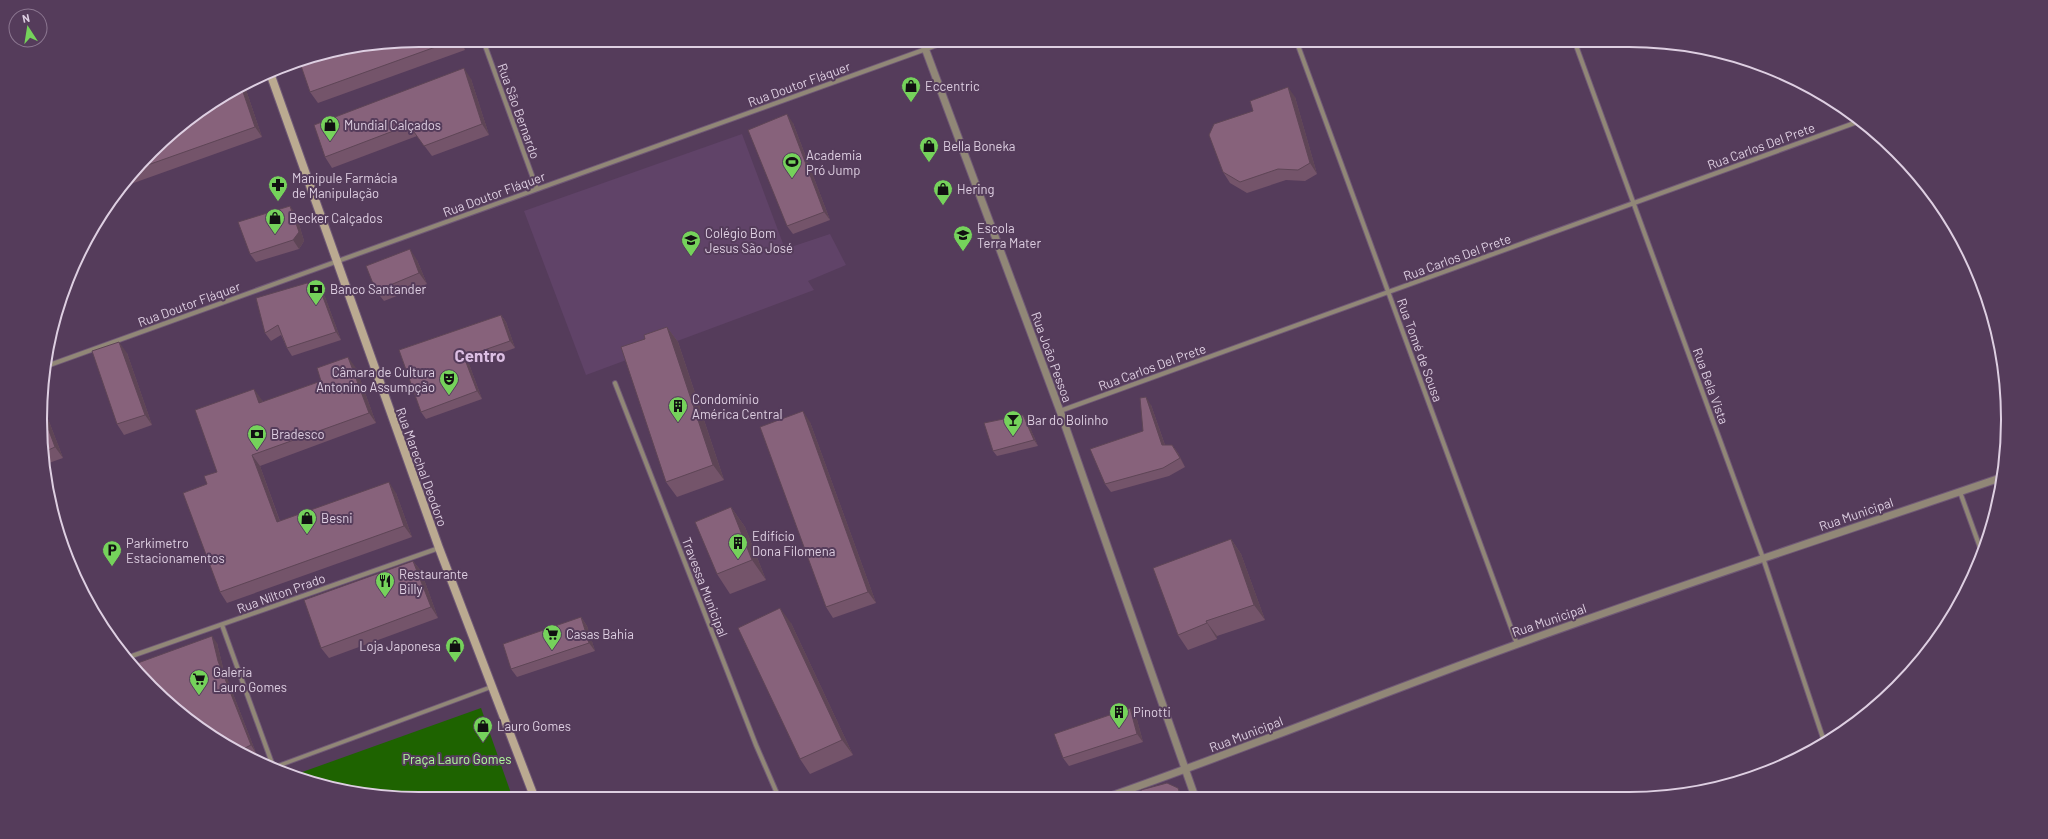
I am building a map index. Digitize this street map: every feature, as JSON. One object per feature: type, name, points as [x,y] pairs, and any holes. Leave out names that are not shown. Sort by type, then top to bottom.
[{"type":"main road","name":"Rua Marechal Deodoro","points":[[272,77],[439,548],[532,792]]},
{"type":"street","name":"Rua São Bernardo","points":[[486,47],[537,189]]},
{"type":"street","name":"Rua Doutor Fláquer","points":[[51,364],[932,47]]},
{"type":"street","name":"Rua Tomé de Sousa","points":[[1299,47],[1516,644]]},
{"type":"street","name":"Rua Bela Vista","points":[[1577,47],[1763,558],[1823,737]]},
{"type":"street","name":"Rua João Pessoa","points":[[926,49],[1060,411],[1193,792]]},
{"type":"street","name":"Rua Carlos Del Prete","points":[[1060,411],[1854,123]]},
{"type":"street","name":"Travessa Municipal","points":[[615,383],[756,745],[776,792]]},
{"type":"street","name":"Rua Municipal","points":[[1122,792],[1185,770],[1401,686],[1516,644],[1763,558],[1996,479]]},
{"type":"street","points":[[1960,492],[1979,545]]},
{"type":"street","name":"Rua Nílton Prado","points":[[132,656],[439,548]]},
{"type":"street","points":[[222,625],[273,762]]},
{"type":"street","points":[[278,764],[492,687]]},
{"type":"shaded area","name":"Colégio Bom Jesus São José","points":[[742,134],[785,249],[830,234],[846,265],[808,281],[814,290],[586,375],[524,211]]},
{"type":"green space","name":"Praça Lauro Gomes","points":[[481,708],[511,792],[420,792],[371,789],[347,785],[301,772]]},
{"type":"building","points":[[435,47],[310,92],[301,67],[347,54],[371,50]]},
{"type":"building","points":[[464,68],[482,124],[424,146],[409,125],[325,157],[314,125]]},
{"type":"building","points":[[1288,87],[1310,163],[1298,170],[1278,169],[1240,182],[1223,172],[1209,135],[1214,124],[1253,111],[1250,101]]},
{"type":"building","points":[[243,92],[255,127],[147,165],[174,139],[193,124]]},
{"type":"building","name":"Academia Pró Jump","points":[[787,114],[824,212],[787,226],[748,130]]},
{"type":"building","name":"Becker Calçados","points":[[290,206],[299,232],[293,240],[250,254],[238,222]]},
{"type":"building","points":[[410,249],[419,273],[376,291],[366,266]]},
{"type":"building","points":[[307,283],[320,289],[336,332],[287,348],[278,325],[265,333],[256,298]]},
{"type":"building","points":[[501,315],[510,341],[464,357],[477,391],[421,412],[399,350]]},
{"type":"building","name":"Condomínio América Central","points":[[667,327],[713,465],[666,482],[621,347],[645,339],[644,335]]},
{"type":"building","points":[[119,342],[145,415],[117,424],[92,351]]},
{"type":"building","points":[[348,357],[369,413],[252,455],[277,522],[389,482],[404,526],[220,592],[183,493],[207,484],[204,476],[217,472],[195,410],[254,389],[259,403],[321,381],[317,368]]},
{"type":"building","points":[[1146,397],[1162,445],[1172,445],[1180,458],[1163,468],[1105,484],[1090,449],[1143,431],[1140,398]]},
{"type":"building","points":[[803,411],[868,592],[826,607],[760,427]]},
{"type":"building","name":"Bar do Bolinho","points":[[1023,415],[1034,440],[993,451],[984,423]]},
{"type":"building","points":[[47,426],[55,447],[48,450]]},
{"type":"building","points":[[731,507],[752,560],[717,574],[695,522]]},
{"type":"building","points":[[1231,539],[1254,605],[1206,621],[1207,623],[1178,635],[1153,568]]},
{"type":"building","points":[[413,561],[431,607],[321,648],[304,600]]},
{"type":"building","points":[[780,608],[842,740],[800,759],[738,628]]},
{"type":"building","name":"Casas Bahia","points":[[581,617],[589,643],[511,669],[503,644]]},
{"type":"building","name":"Galeria Lauro Gomes","points":[[212,636],[218,661],[251,745],[245,749],[193,715],[174,700],[137,663]]},
{"type":"building","name":"Pinotti","points":[[1130,708],[1137,734],[1063,758],[1054,734]]},
{"type":"building","points":[[1167,783],[1178,788],[1179,792],[1142,792],[1141,790]]},
{"type":"place","name":"Eccentric","points":[[911,103]]},
{"type":"place","name":"Mundial Calçados","points":[[330,142]]},
{"type":"place","name":"Bella Boneka","points":[[929,163]]},
{"type":"place","name":"Academia Pró Jump","points":[[792,179]]},
{"type":"place","name":"Manipule Farmácia de Manipulação","points":[[278,202]]},
{"type":"place","name":"Hering","points":[[943,206]]},
{"type":"place","name":"Becker Calçados","points":[[275,235]]},
{"type":"place","name":"Escola Terra Mater","points":[[963,252]]},
{"type":"place","name":"Colégio Bom Jesus São José","points":[[691,257]]},
{"type":"place","name":"Banco Santander","points":[[316,306]]},
{"type":"place","name":"Câmara de Cultura Antonino Assumpção","points":[[449,396]]},
{"type":"place","name":"Condomínio América Central","points":[[678,423]]},
{"type":"place","name":"Bar do Bolinho","points":[[1013,437]]},
{"type":"place","name":"Bradesco","points":[[257,451]]},
{"type":"place","name":"Besni","points":[[307,535]]},
{"type":"place","name":"Edifício Dona Filomena","points":[[738,560]]},
{"type":"place","name":"Parkimetro Estacionamentos","points":[[112,567]]},
{"type":"place","name":"Restaurante Billy","points":[[385,598]]},
{"type":"place","name":"Casas Bahia","points":[[552,651]]},
{"type":"place","name":"Loja Japonesa","points":[[455,663]]},
{"type":"place","name":"Galeria Lauro Gomes","points":[[199,696]]},
{"type":"place","name":"Pinotti","points":[[1119,729]]},
{"type":"place","name":"Lauro Gomes","points":[[483,743]]},
{"type":"district","name":"Centro","points":[[480,356]]}]
